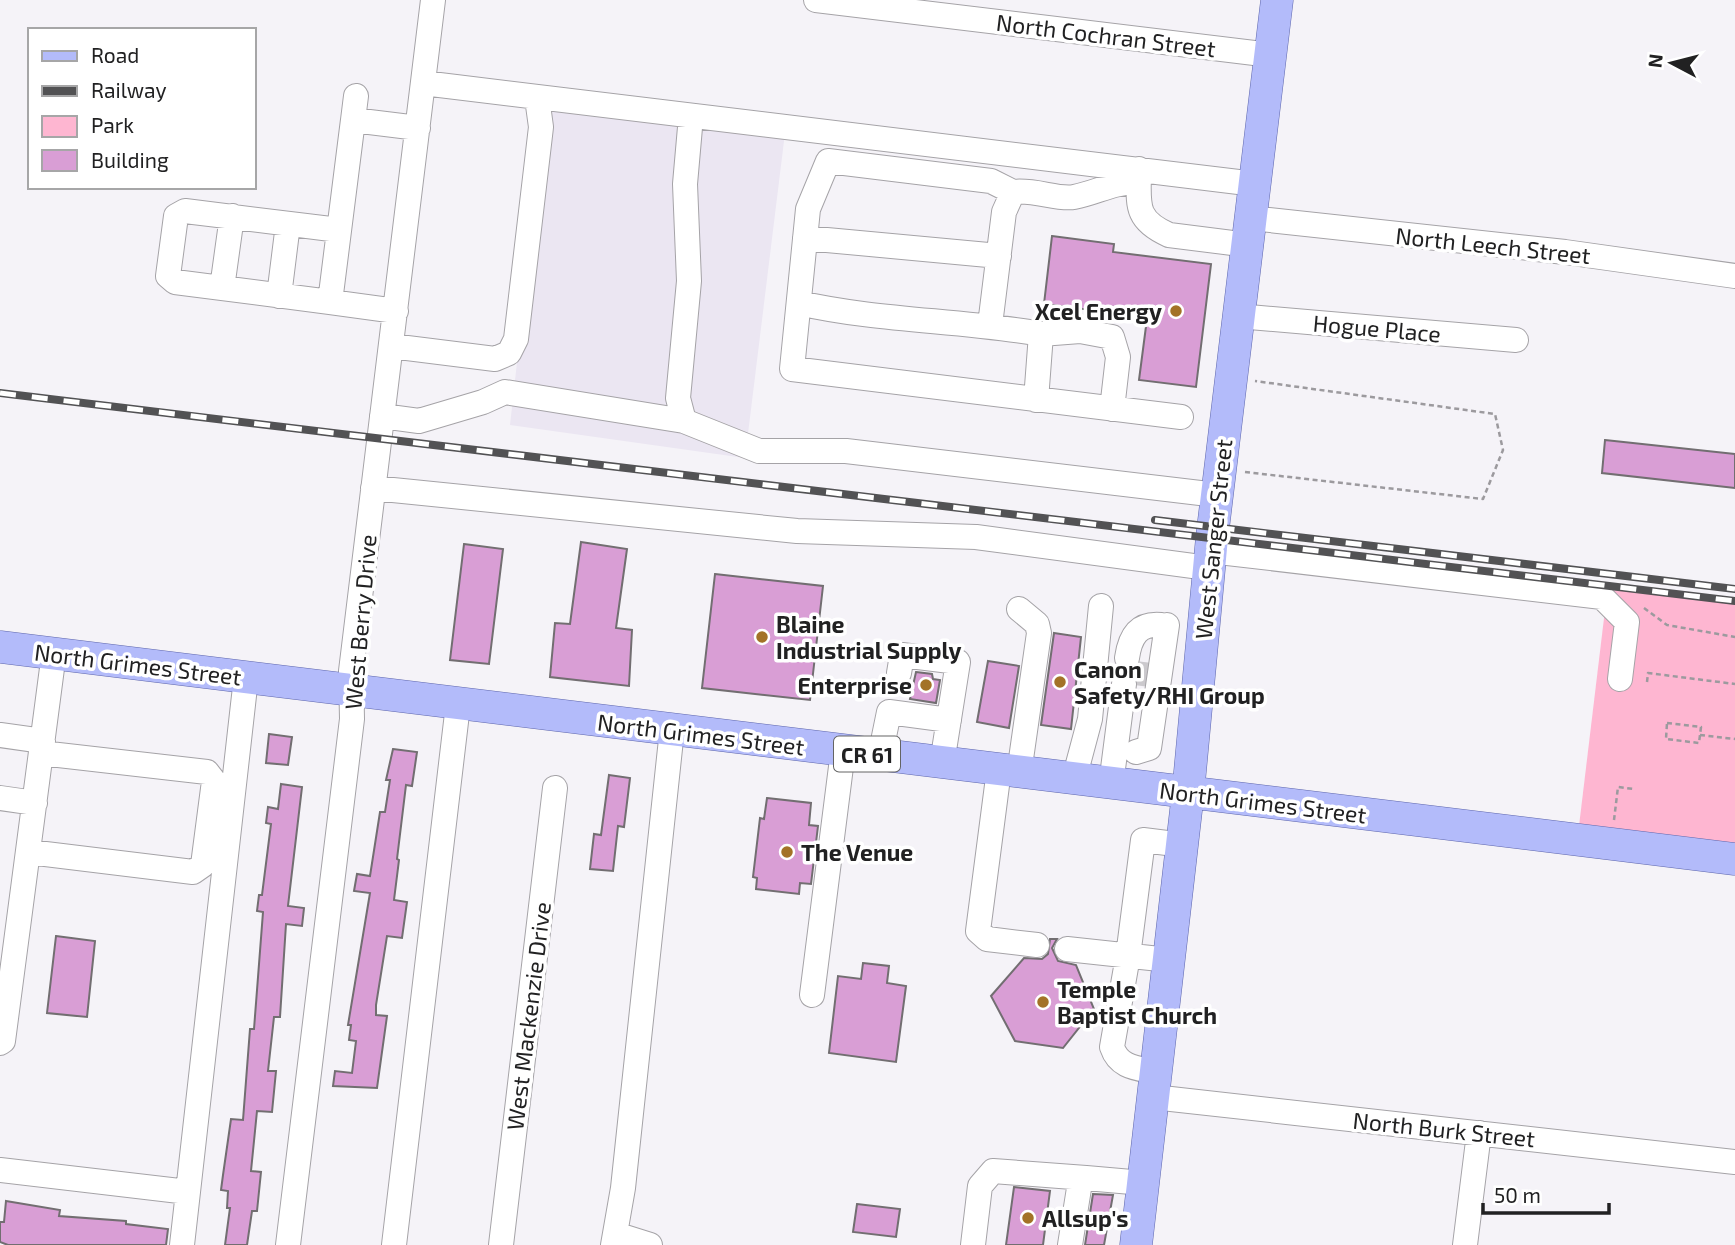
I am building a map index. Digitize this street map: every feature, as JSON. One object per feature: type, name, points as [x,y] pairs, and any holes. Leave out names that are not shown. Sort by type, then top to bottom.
[{"type":"main road","name":"West Sanger Street","points":[[1136,1245],[1183,845],[1209,559],[1277,0]]},
{"type":"main road","name":"North Grimes Street","points":[[0,647],[1735,859]]},
{"type":"street","name":"West Berry Drive","points":[[288,1245],[352,719],[351,692],[373,488],[433,0]]},
{"type":"street","name":"North Cochran Street","points":[[816,0],[1271,55]]},
{"type":"street","points":[[423,83],[1139,176],[1255,184]]},
{"type":"street","points":[[391,346],[495,359],[509,353],[516,339],[540,140],[537,98]]},
{"type":"street","points":[[330,302],[355,108],[418,128]]},
{"type":"street","points":[[684,421],[678,398],[689,281],[685,184],[691,116]]},
{"type":"street","points":[[1139,176],[1072,197],[1032,190],[1013,192],[992,181],[828,161],[808,209],[792,369],[1181,417]]},
{"type":"street","name":"North Leech Street","points":[[1139,176],[1138,206],[1144,218],[1169,235],[1249,232],[1565,252],[1735,276]]},
{"type":"street","points":[[990,325],[1004,212],[1013,192]]},
{"type":"street","points":[[339,230],[185,211],[176,216],[168,276],[175,282],[396,311]]},
{"type":"street","points":[[222,288],[232,216]]},
{"type":"street","points":[[279,296],[288,224]]},
{"type":"street","points":[[805,238],[999,256]]},
{"type":"street","points":[[799,303],[832,310],[990,325],[1041,334],[1080,331],[1112,338],[1118,357],[1112,409]]},
{"type":"street","name":"Hogue Place","points":[[1238,316],[1516,340]]},
{"type":"street","points":[[1036,400],[1041,334]]},
{"type":"street","points":[[382,416],[419,421],[483,402],[505,392],[684,421],[759,451],[846,451],[1219,482]]},
{"type":"street","points":[[373,488],[797,531],[976,537],[1112,558],[1209,559],[1602,597],[1627,622],[1620,679]]},
{"type":"street","points":[[1074,779],[1090,719],[1101,606]]},
{"type":"street","points":[[1019,609],[1037,624],[1039,633],[978,931],[987,939],[1037,946]]},
{"type":"street","points":[[1136,752],[1149,748],[1164,625]]},
{"type":"street","points":[[1136,659],[1164,625],[1202,627]]},
{"type":"street","points":[[0,1043],[3,1041],[54,653]]},
{"type":"street","points":[[899,673],[902,655],[958,662],[942,763]]},
{"type":"street","points":[[182,1245],[246,678]]},
{"type":"street","points":[[1133,685],[1136,752],[1123,786],[1133,685]]},
{"type":"street","points":[[394,1245],[458,705]]},
{"type":"street","points":[[880,756],[890,712],[949,720]]},
{"type":"street","points":[[650,1245],[614,1239],[623,1188],[672,730]]},
{"type":"street","points":[[0,735],[42,747],[207,772],[214,781],[203,865],[193,872],[29,852]]},
{"type":"street","points":[[813,995],[843,751]]},
{"type":"street","name":"West Mackenzie Drive","points":[[501,1245],[555,788]]},
{"type":"street","points":[[0,798],[35,803]]},
{"type":"street","points":[[1128,956],[1143,840],[1183,845]]},
{"type":"street","points":[[1067,949],[1169,960]]},
{"type":"street","name":"North Burk Street","points":[[1128,956],[1112,1047],[1114,1056],[1125,1066],[1155,1085],[1479,1133],[1735,1161]]},
{"type":"street","points":[[1465,1245],[1479,1133]]},
{"type":"street","points":[[0,1170],[188,1192]]},
{"type":"street","points":[[973,1245],[980,1186],[993,1171],[1143,1183]]},
{"type":"street","points":[[1070,1245],[1075,1198],[1080,1182],[1086,1178]]},
{"type":"path","points":[[1219,482],[1483,499],[1503,450],[1495,414],[1231,377]]},
{"type":"path","points":[[1639,604],[1667,625],[1735,637]]},
{"type":"path","points":[[1647,682],[1647,673],[1735,684]]},
{"type":"path","points":[[1667,723],[1701,727],[1700,735],[1699,743],[1665,739],[1667,723]]},
{"type":"path","points":[[1700,735],[1735,739]]},
{"type":"path","points":[[1614,824],[1618,787],[1634,789]]},
{"type":"shaded area","points":[[546,103],[785,133],[745,458],[510,425]]},
{"type":"green space","points":[[1608,585],[1735,600],[1735,844],[1579,826]]},
{"type":"building","name":"Xcel Energy","points":[[1052,236],[1114,244],[1113,252],[1211,264],[1196,387],[1139,380],[1148,311],[1107,306],[1106,312],[1044,304]]},
{"type":"building","points":[[1605,440],[1735,454],[1735,488],[1602,473]]},
{"type":"building","points":[[581,542],[627,549],[616,628],[632,630],[629,686],[550,677],[555,623],[570,624]]},
{"type":"building","points":[[464,544],[503,549],[489,664],[450,660]]},
{"type":"building","name":"Blaine Industrial Supply","points":[[715,574],[823,586],[810,700],[702,688]]},
{"type":"building","name":"Canon Safety/RHI Group","points":[[1054,633],[1081,637],[1071,729],[1041,725]]},
{"type":"building","points":[[988,661],[1019,666],[1009,728],[977,722]]},
{"type":"building","name":"Enterprise","points":[[916,672],[932,674],[933,679],[940,680],[936,703],[910,699]]},
{"type":"building","points":[[269,734],[292,737],[288,765],[266,763]]},
{"type":"building","points":[[393,749],[417,752],[412,786],[406,785],[397,859],[394,900],[407,902],[402,938],[387,936],[376,1005],[376,1015],[387,1016],[377,1088],[333,1086],[335,1071],[352,1073],[356,1041],[349,1040],[351,1025],[348,1025],[370,893],[354,891],[357,874],[370,876],[380,812],[385,812],[390,780],[386,780]]},
{"type":"building","points":[[609,775],[630,778],[624,827],[618,826],[613,871],[590,869],[594,834],[601,835]]},
{"type":"building","points":[[281,784],[302,787],[288,906],[304,908],[302,926],[286,924],[280,1017],[274,1017],[268,1071],[276,1071],[272,1112],[257,1111],[251,1171],[261,1172],[257,1211],[252,1211],[247,1245],[225,1245],[230,1208],[227,1208],[228,1191],[221,1190],[231,1119],[243,1120],[250,1029],[254,1029],[263,912],[257,911],[259,895],[262,895],[271,824],[266,823],[268,807],[278,809]]},
{"type":"building","name":"The Venue","points":[[767,798],[811,803],[809,825],[818,826],[811,884],[800,883],[799,894],[756,889],[757,878],[753,877],[760,818],[764,819]]},
{"type":"building","points":[[56,936],[95,941],[87,1017],[47,1013]]},
{"type":"building","name":"Temple Baptist Church","points":[[1050,939],[1057,939],[1052,948],[1058,961],[1076,965],[1094,1009],[1063,1048],[1015,1041],[991,996],[1024,958],[1042,959],[1048,954]]},
{"type":"building","points":[[863,963],[889,966],[887,983],[906,986],[896,1062],[829,1053],[838,976],[861,979]]},
{"type":"building","name":"Allsup's","points":[[1014,1187],[1050,1191],[1043,1245],[1006,1245]]},
{"type":"building","points":[[1093,1194],[1113,1195],[1104,1245],[1085,1245]]},
{"type":"building","points":[[6,1201],[60,1210],[59,1216],[126,1221],[126,1224],[168,1229],[166,1245],[8,1245],[0,1242],[0,1222],[4,1222]]},
{"type":"building","points":[[857,1204],[900,1209],[896,1237],[853,1232]]},
{"type":"tunnel","points":[[1142,686],[1145,661]]},
{"type":"railway","points":[[0,393],[1735,601]]},
{"type":"railway","points":[[1155,520],[1735,589]]},
{"type":"place","name":"Xcel Energy","points":[[1176,311]]},
{"type":"place","name":"Blaine Industrial Supply","points":[[762,637]]},
{"type":"place","name":"Canon Safety/RHI Group","points":[[1060,682]]},
{"type":"place","name":"Enterprise","points":[[926,685]]},
{"type":"place","name":"The Venue","points":[[787,852]]},
{"type":"place","name":"Temple Baptist Church","points":[[1043,1002]]},
{"type":"place","name":"Allsup's","points":[[1028,1218]]}]
